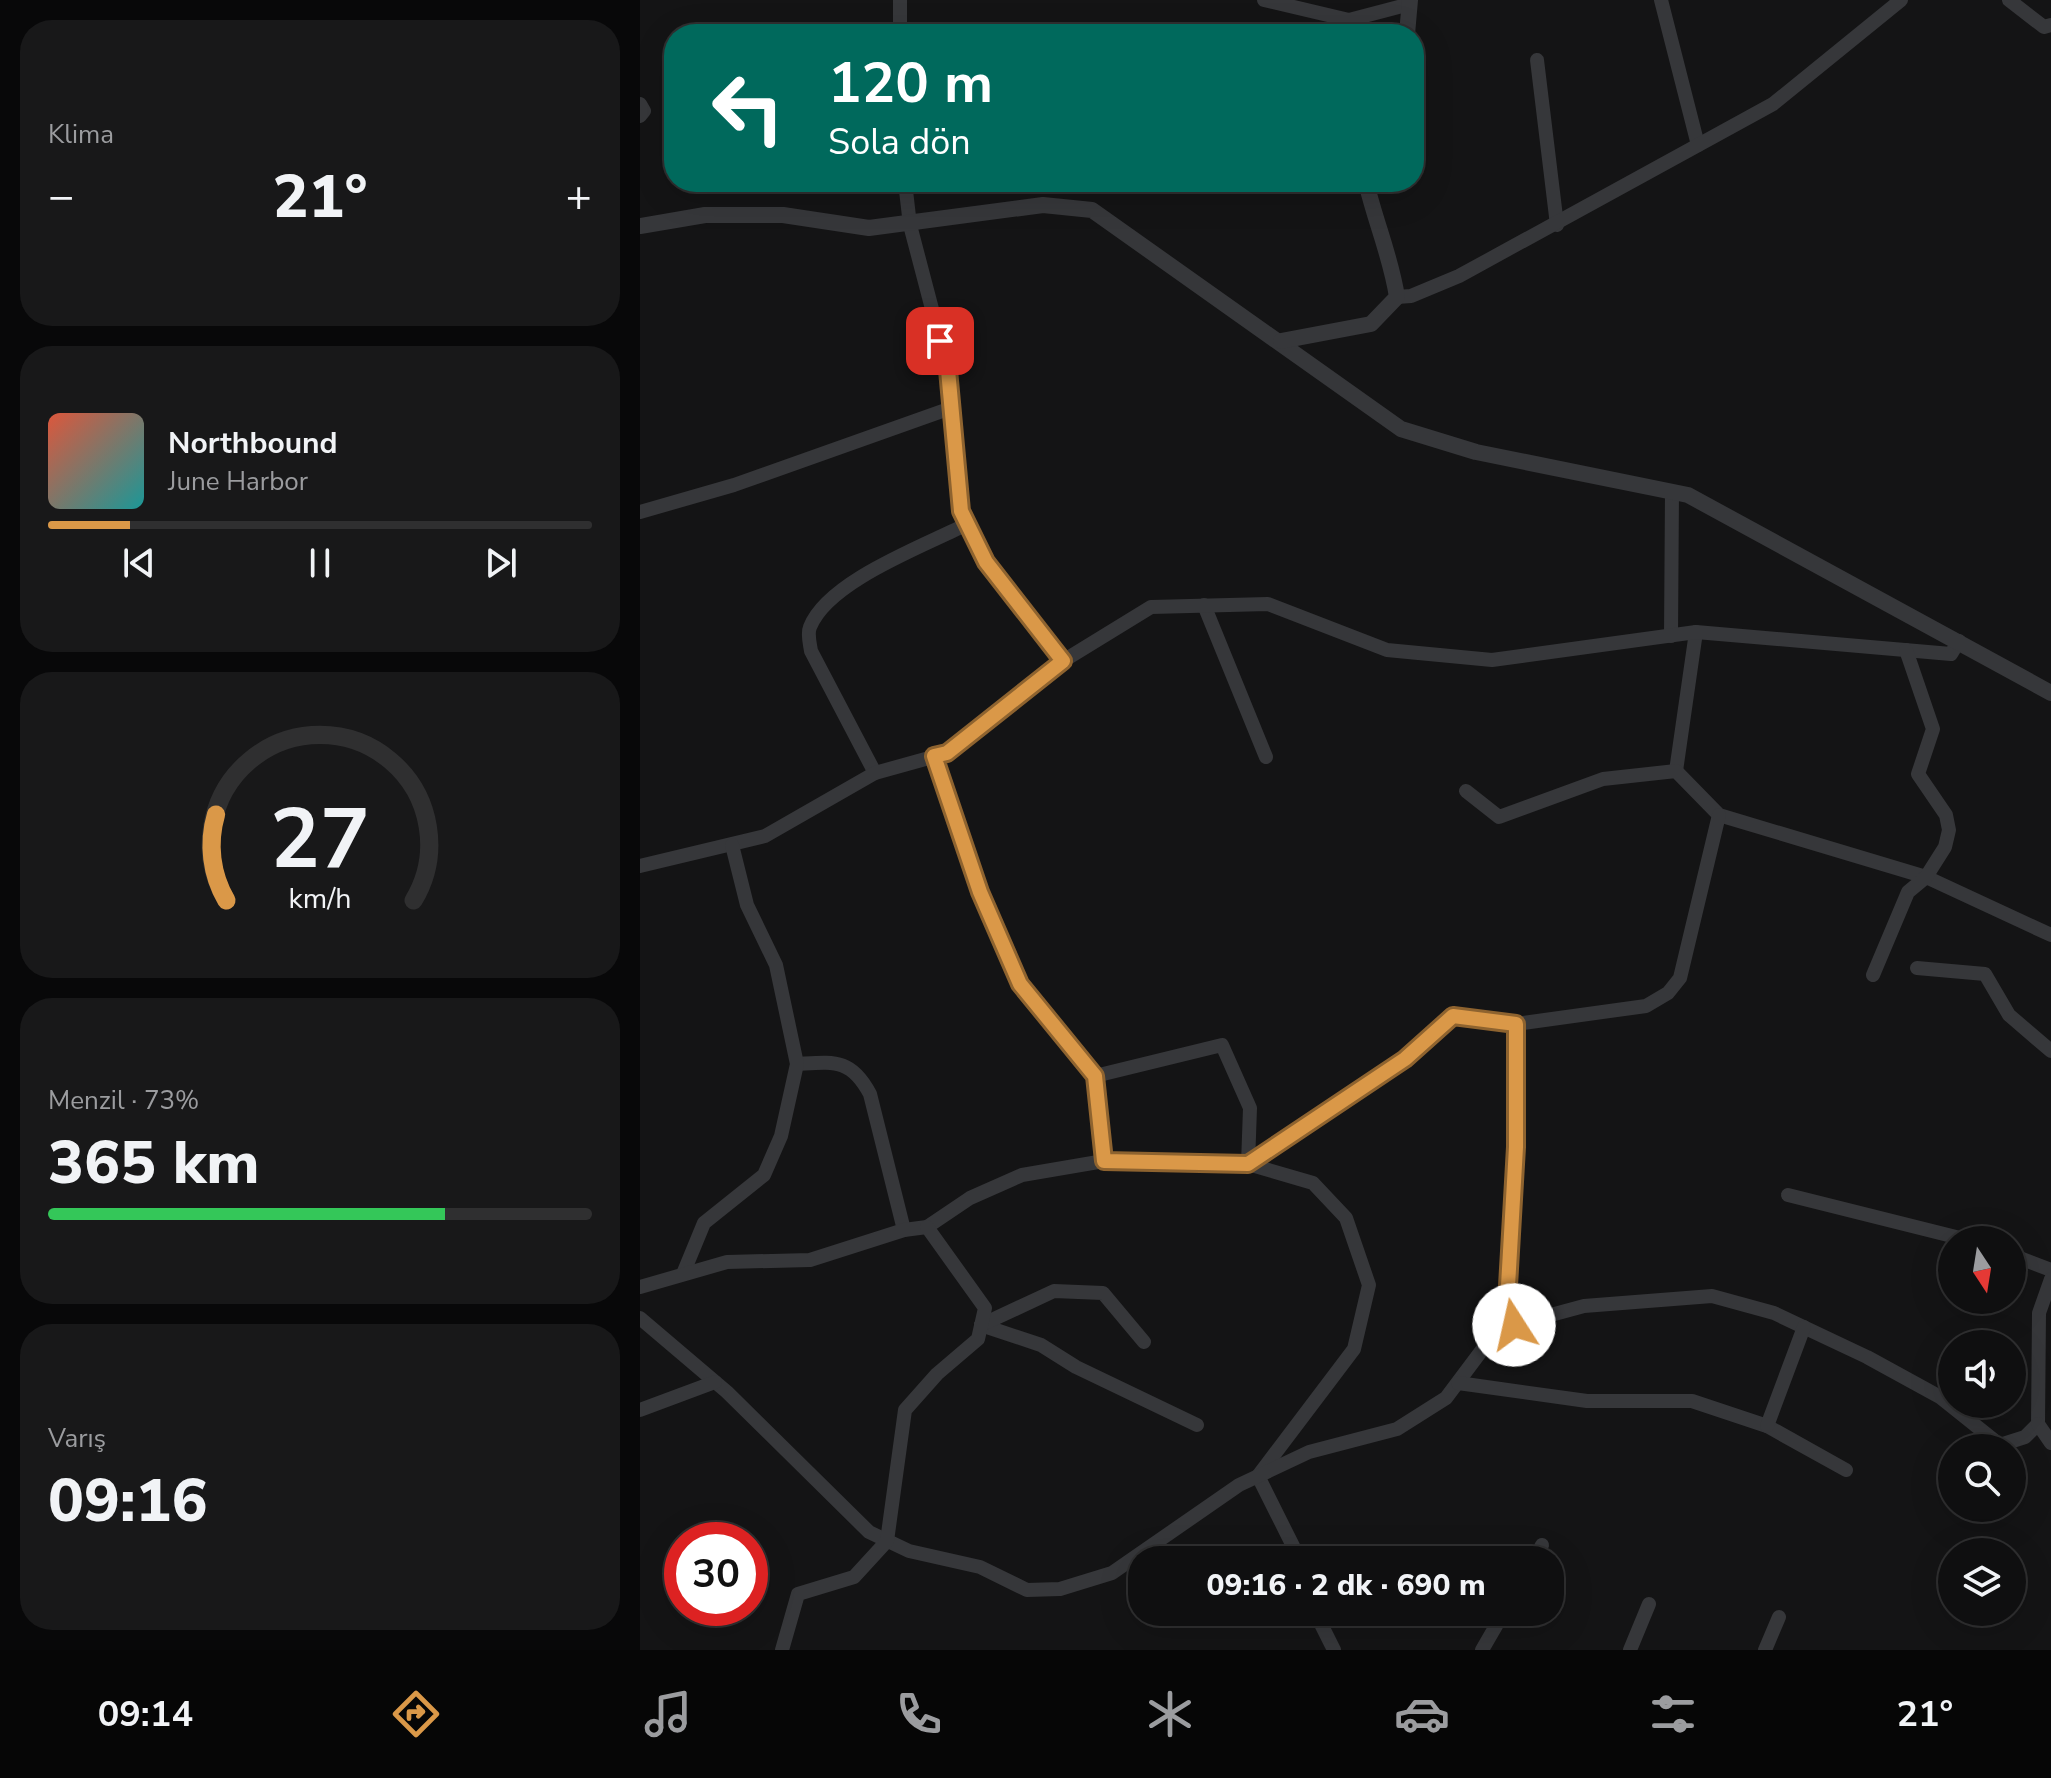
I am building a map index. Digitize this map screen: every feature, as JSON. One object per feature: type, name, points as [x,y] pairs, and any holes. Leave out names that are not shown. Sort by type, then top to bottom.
[{"type":"street","points":[[900,0],[900,24]]},
{"type":"street","points":[[1264,0],[1349,20],[1410,2],[1408,24]]},
{"type":"street","points":[[1661,0],[1698,145]]},
{"type":"street","points":[[1281,341],[1371,324],[1397,297],[1411,296],[1459,276],[1557,225],[1773,104],[1901,0]]},
{"type":"street","points":[[2009,0],[2033,22],[2044,27],[2051,25]]},
{"type":"street","points":[[1537,60],[1557,225]]},
{"type":"street","points":[[640,104],[644,111],[640,116]]},
{"type":"street","points":[[906,192],[910,225],[948,370],[961,511],[986,562],[1063,661]]},
{"type":"street","points":[[1368,192],[1392,264],[1397,297]]},
{"type":"street","points":[[640,226],[721,215],[783,215],[869,228],[1043,205],[1092,210],[1281,341],[1401,429],[1476,452],[1688,495],[2051,693]]},
{"type":"street","points":[[640,512],[734,485],[951,408]]},
{"type":"street","points":[[1671,636],[1672,492]]},
{"type":"street","points":[[875,773],[811,651],[809,629],[825,604],[844,588],[967,524]]},
{"type":"street","points":[[640,866],[765,836],[875,773],[947,753],[1063,661],[1151,607],[1268,604],[1387,650],[1492,660],[1696,632],[1951,654],[1959,641]]},
{"type":"street","points":[[1204,605],[1266,757]]},
{"type":"street","points":[[1676,771],[1696,632]]},
{"type":"street","points":[[1873,975],[1908,892],[1926,877],[1945,847],[1949,830],[1946,815],[1918,774],[1933,729],[1906,650]]},
{"type":"street","points":[[934,756],[980,892],[1020,984],[1095,1076],[1104,1161]]},
{"type":"street","points":[[1466,791],[1499,817],[1603,779],[1676,771]]},
{"type":"street","points":[[1676,771],[1719,815],[1926,877],[2051,935]]},
{"type":"street","points":[[1248,1164],[1405,1059],[1453,1016],[1516,1024],[1646,1006],[1668,993],[1680,978],[1719,815]]},
{"type":"street","points":[[683,1274],[704,1223],[764,1175],[781,1136],[797,1064],[776,965],[747,905],[732,845]]},
{"type":"street","points":[[1917,968],[1985,974],[2009,1015],[2051,1051]]},
{"type":"street","points":[[1514,1325],[1508,1286],[1516,1147],[1516,1024]]},
{"type":"street","points":[[1095,1076],[1222,1045],[1250,1108],[1248,1164]]},
{"type":"street","points":[[797,1064],[839,1062],[861,1077],[870,1094],[904,1230]]},
{"type":"street","points":[[640,1287],[727,1262],[810,1260],[904,1230],[927,1227],[970,1198],[1022,1175],[1104,1161],[1248,1164],[1313,1183],[1346,1218],[1369,1285],[1354,1349],[1258,1476]]},
{"type":"street","points":[[1788,1195],[1938,1232]]},
{"type":"street","points":[[782,1650],[798,1594],[854,1577],[887,1541],[905,1410],[937,1374],[978,1339],[985,1308],[927,1227]]},
{"type":"street","points":[[2026,1260],[2051,1270]]},
{"type":"street","points":[[2051,1279],[2039,1313],[2038,1424],[2051,1443]]},
{"type":"street","points":[[981,1325],[1054,1291],[1103,1293],[1144,1342]]},
{"type":"street","points":[[640,1318],[715,1382],[869,1532],[909,1551],[980,1567],[1027,1590],[1060,1589],[1112,1573],[1239,1485],[1309,1452],[1397,1429],[1446,1398],[1482,1350],[1514,1325],[1584,1306],[1712,1296],[1774,1313],[1940,1397],[2000,1445],[2025,1437],[2038,1424]]},
{"type":"street","points":[[981,1325],[1041,1345],[1076,1367],[1197,1425]]},
{"type":"street","points":[[1767,1426],[1804,1327]]},
{"type":"street","points":[[640,1410],[715,1382]]},
{"type":"street","points":[[1458,1383],[1587,1401],[1692,1401],[1767,1426],[1846,1470]]},
{"type":"street","points":[[1258,1476],[1293,1546]]},
{"type":"street","points":[[1630,1650],[1649,1604]]},
{"type":"street","points":[[1765,1650],[1779,1617]]},
{"type":"street","points":[[1322,1626],[1334,1650]]},
{"type":"street","points":[[1482,1650],[1496,1626]]},
{"type":"route","points":[[940,341],[948,370],[961,511],[986,562],[1063,661],[947,753],[934,756],[980,892],[1020,984],[1095,1076],[1104,1161],[1248,1164],[1405,1059],[1453,1016],[1516,1024],[1516,1147],[1510,1196],[1508,1286],[1514,1325]]}]
